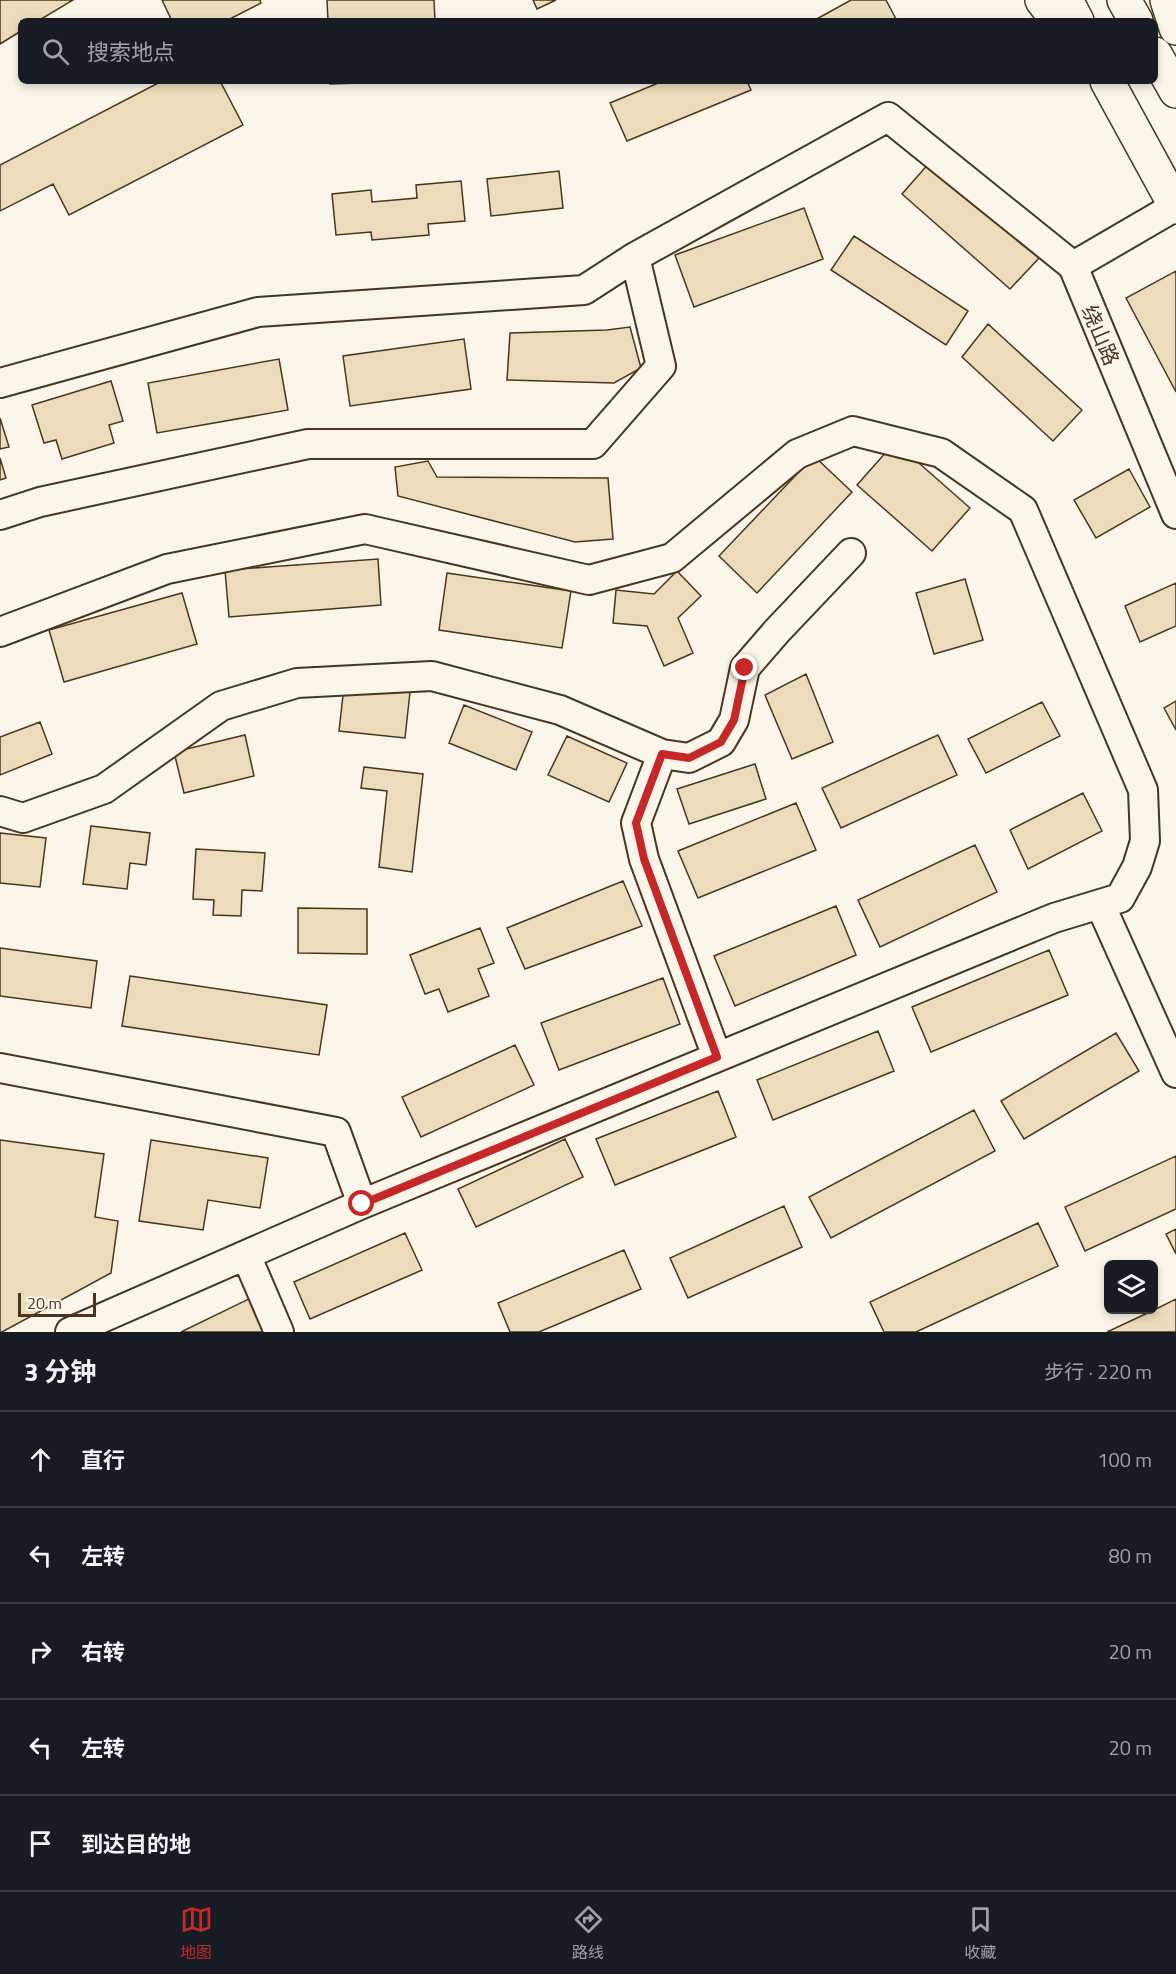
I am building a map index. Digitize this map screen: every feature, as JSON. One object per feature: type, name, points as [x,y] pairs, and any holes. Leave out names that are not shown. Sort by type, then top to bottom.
[{"type":"main road","points":[[1042,0],[1056,18]]},
{"type":"main road","points":[[1066,0],[1075,18]]},
{"type":"main road","points":[[1124,0],[1134,18]]},
{"type":"main road","points":[[1167,0],[1176,28]]},
{"type":"main road","points":[[1158,59],[1176,92]]},
{"type":"main road","points":[[1109,88],[1176,207]]},
{"type":"street","points":[[0,383],[258,312],[584,290],[635,257],[888,117],[1073,266],[1176,207]]},
{"type":"street","points":[[0,514],[40,502],[308,444],[592,444],[661,366],[635,257]]},
{"type":"street","name":"绕山路","points":[[1073,266],[1176,514]]},
{"type":"street","points":[[0,632],[167,569],[365,529],[589,580],[672,558],[797,454],[853,431],[941,453],[1023,510],[1143,790],[1145,841],[1137,867],[1120,898],[1054,918],[717,1057],[362,1204],[70,1332]]},
{"type":"street","points":[[0,811],[23,818],[104,789],[221,706],[297,683],[432,676],[560,710],[662,754],[689,758],[721,742],[734,720],[745,668],[851,553]]},
{"type":"street","points":[[662,754],[636,823],[644,859],[717,1057]]},
{"type":"street","points":[[1100,904],[1176,1073]]},
{"type":"street","points":[[0,1068],[336,1132],[362,1204]]},
{"type":"street","points":[[246,1255],[279,1332]]},
{"type":"building","points":[[0,0],[73,0],[43,18],[18,18],[18,33],[0,44]]},
{"type":"building","points":[[162,0],[260,0],[261,3],[232,18],[171,18]]},
{"type":"building","points":[[327,0],[434,0],[435,18],[328,18]]},
{"type":"building","points":[[533,0],[556,0],[537,9]]},
{"type":"building","points":[[851,0],[886,0],[895,18],[818,18]]},
{"type":"building","points":[[156,84],[222,84],[243,125],[69,215],[53,184],[0,211],[0,165]]},
{"type":"building","points":[[656,84],[748,84],[751,90],[627,141],[610,103]]},
{"type":"building","points":[[930,162],[1039,258],[1010,289],[902,194]]},
{"type":"building","points":[[559,171],[563,208],[491,216],[487,179]]},
{"type":"building","points":[[461,181],[465,221],[428,224],[429,235],[372,240],[371,232],[336,235],[332,194],[371,190],[372,202],[417,198],[416,185]]},
{"type":"building","points":[[804,208],[823,259],[694,307],[675,255]]},
{"type":"building","points":[[854,236],[968,311],[946,345],[831,270]]},
{"type":"building","points":[[1176,271],[1176,392],[1126,298]]},
{"type":"building","points":[[988,324],[1082,410],[1053,441],[962,357]]},
{"type":"building","points":[[630,327],[641,368],[614,383],[507,380],[510,333],[607,330]]},
{"type":"building","points":[[464,339],[471,389],[350,406],[343,356]]},
{"type":"building","points":[[279,359],[288,410],[157,433],[148,383]]},
{"type":"building","points":[[111,381],[123,421],[109,425],[114,443],[62,459],[56,440],[44,443],[32,405]]},
{"type":"building","points":[[0,418],[9,447],[0,449]]},
{"type":"building","points":[[895,442],[970,508],[932,551],[857,485]]},
{"type":"building","points":[[814,456],[852,492],[757,593],[719,556]]},
{"type":"building","points":[[0,458],[6,478],[0,480]]},
{"type":"building","points":[[428,461],[437,477],[608,478],[613,539],[575,542],[398,496],[395,467]]},
{"type":"building","points":[[1129,469],[1150,507],[1096,538],[1074,500]]},
{"type":"building","points":[[378,559],[381,605],[229,617],[225,570]]},
{"type":"building","points":[[677,571],[701,596],[678,618],[693,653],[664,666],[647,626],[613,623],[616,590],[654,594]]},
{"type":"building","points":[[447,573],[571,591],[562,648],[439,630]]},
{"type":"building","points":[[965,579],[983,640],[934,654],[916,593]]},
{"type":"building","points":[[1176,583],[1176,626],[1140,642],[1125,606]]},
{"type":"building","points":[[182,593],[197,644],[64,682],[49,630]]},
{"type":"building","points":[[806,674],[833,742],[792,759],[765,695]]},
{"type":"building","points":[[344,686],[410,692],[405,738],[339,731]]},
{"type":"building","points":[[1176,701],[1176,730],[1164,708]]},
{"type":"building","points":[[1042,702],[1060,736],[986,773],[968,739]]},
{"type":"building","points":[[464,705],[532,732],[516,770],[449,743]]},
{"type":"building","points":[[40,722],[52,754],[0,775],[0,737]]},
{"type":"building","points":[[245,735],[254,776],[184,793],[174,752]]},
{"type":"building","points":[[938,735],[957,775],[841,828],[822,788]]},
{"type":"building","points":[[567,736],[627,763],[609,802],[548,775]]},
{"type":"building","points":[[755,764],[766,799],[689,824],[677,789]]},
{"type":"building","points":[[364,767],[423,774],[412,872],[379,867],[387,791],[361,788]]},
{"type":"building","points":[[1083,793],[1102,831],[1028,869],[1010,830]]},
{"type":"building","points":[[796,803],[816,850],[698,898],[678,851]]},
{"type":"building","points":[[91,826],[150,833],[146,865],[130,863],[127,889],[83,884]]},
{"type":"building","points":[[0,833],[46,838],[40,887],[0,883]]},
{"type":"building","points":[[975,845],[997,892],[880,947],[858,900]]},
{"type":"building","points":[[196,849],[265,853],[262,891],[242,890],[241,916],[213,915],[214,900],[193,899]]},
{"type":"building","points":[[623,881],[642,926],[525,969],[507,928]]},
{"type":"building","points":[[836,906],[856,955],[735,1006],[714,956]]},
{"type":"building","points":[[298,908],[367,909],[367,954],[298,953]]},
{"type":"building","points":[[480,928],[494,963],[478,969],[489,996],[448,1012],[439,989],[425,994],[410,955]]},
{"type":"building","points":[[0,948],[97,961],[91,1008],[0,996]]},
{"type":"building","points":[[1049,950],[1068,995],[931,1052],[912,1007]]},
{"type":"building","points":[[130,976],[327,1005],[319,1055],[122,1026]]},
{"type":"building","points":[[663,978],[680,1024],[559,1070],[541,1023]]},
{"type":"building","points":[[878,1031],[894,1071],[773,1120],[757,1080]]},
{"type":"building","points":[[1116,1033],[1139,1071],[1024,1139],[1001,1101]]},
{"type":"building","points":[[515,1045],[534,1085],[421,1137],[402,1097]]},
{"type":"building","points":[[718,1091],[736,1137],[615,1185],[596,1139]]},
{"type":"building","points":[[974,1110],[995,1151],[831,1238],[809,1197]]},
{"type":"building","points":[[565,1139],[583,1177],[476,1227],[458,1189]]},
{"type":"building","points":[[0,1140],[104,1154],[95,1217],[118,1221],[111,1273],[2,1332],[0,1332]]},
{"type":"building","points":[[151,1140],[268,1158],[260,1208],[208,1200],[203,1230],[139,1221]]},
{"type":"building","points":[[1176,1156],[1176,1209],[1085,1251],[1065,1207]]},
{"type":"building","points":[[784,1206],[802,1247],[688,1298],[670,1258]]},
{"type":"building","points":[[1038,1223],[1058,1266],[916,1332],[884,1332],[870,1302]]},
{"type":"building","points":[[1176,1229],[1176,1254],[1166,1234]]},
{"type":"building","points":[[405,1233],[422,1270],[310,1319],[294,1282]]},
{"type":"building","points":[[624,1250],[641,1289],[539,1332],[510,1332],[498,1303]]},
{"type":"building","points":[[257,1295],[275,1332],[181,1332]]},
{"type":"building","points":[[1176,1299],[1176,1332],[1107,1332],[1145,1314],[1158,1314],[1158,1308]]},
{"type":"route","points":[[362,1204],[717,1057],[644,859],[636,823],[662,754],[689,758],[721,742],[734,720],[745,668]]}]
